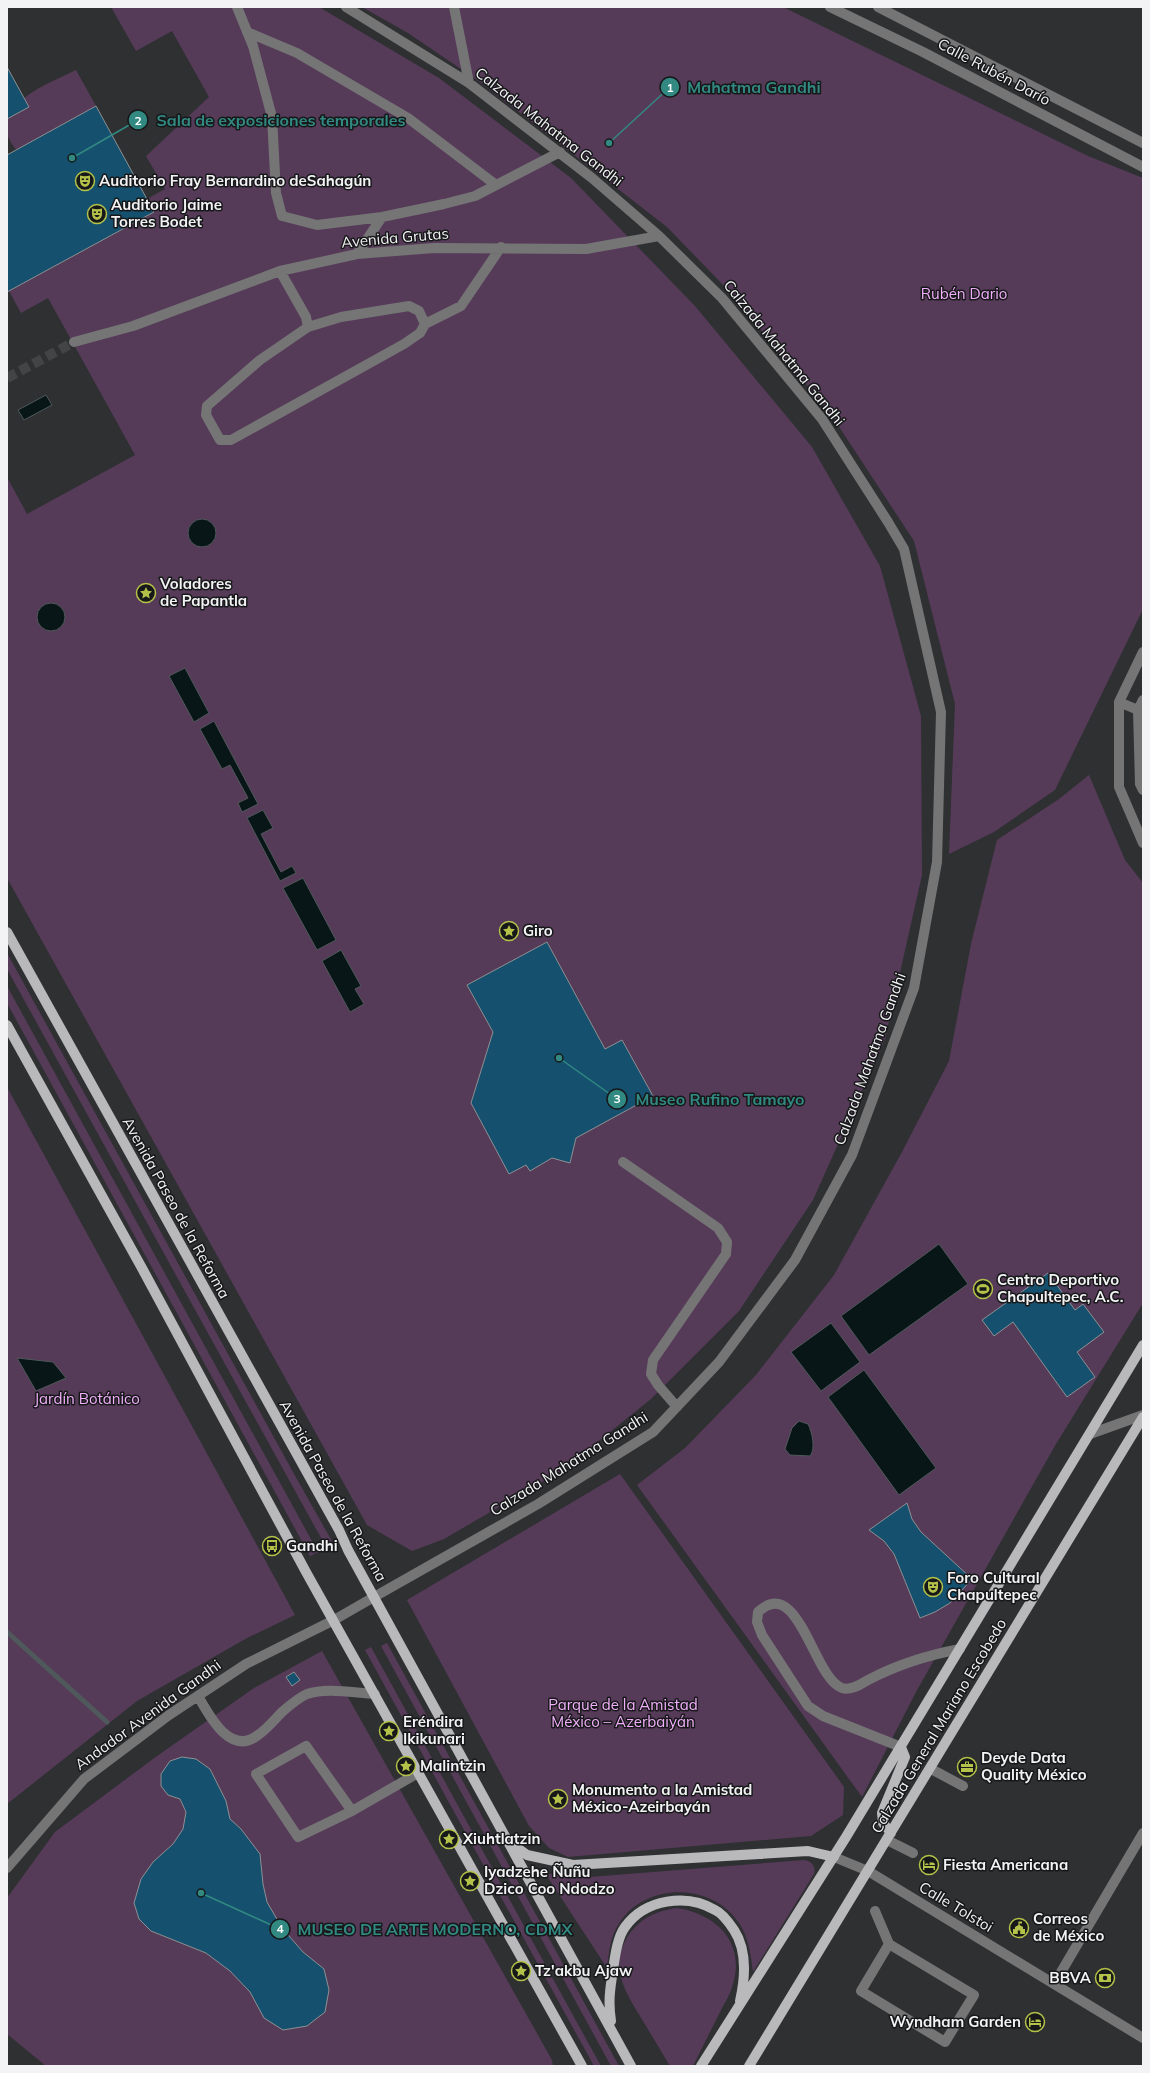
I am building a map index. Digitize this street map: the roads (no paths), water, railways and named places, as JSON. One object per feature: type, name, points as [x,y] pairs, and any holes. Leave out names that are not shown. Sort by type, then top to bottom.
[{"type":"main road","name":"Avenida Paseo de la Reforma","points":[[7,932],[339,1530],[348,1550],[631,2066]]},
{"type":"main road","points":[[7,1025],[418,1773],[582,2066]]},
{"type":"main road","name":"Calzada General Mariano Escobedo","points":[[701,2066],[834,1857],[1143,1345]]},
{"type":"main road","name":"Calzada General Mariano Escobedo","points":[[749,2066],[1143,1416]]},
{"type":"main road","points":[[889,1837],[883,1823],[882,1814],[905,1757],[901,1747]]},
{"type":"main road","points":[[506,1839],[517,1850],[527,1855],[574,1865],[808,1850],[834,1857]]},
{"type":"main road","points":[[612,2029],[608,2003],[614,1960],[625,1927],[643,1909],[668,1900],[691,1902],[716,1910],[734,1930],[742,1950],[744,1982],[737,2011]]},
{"type":"main road","points":[[572,2049],[572,2066]]},
{"type":"main road","points":[[754,2066],[758,2050]]},
{"type":"street","points":[[237,7],[254,46],[272,117],[276,193],[282,216],[316,225],[382,217],[475,196],[560,152]]},
{"type":"street","name":"Calzada Mahatma Gandhi","points":[[334,1620],[538,1504],[647,1436],[677,1407],[719,1362],[795,1260],[852,1155],[914,988],[937,862],[941,712],[904,549],[822,419],[722,298],[659,236],[560,152],[469,83],[346,7]]},
{"type":"street","points":[[454,7],[469,83]]},
{"type":"street","name":"Calle Rubén Darío","points":[[830,7],[923,52],[1143,167]]},
{"type":"street","name":"Calle Rubén Darío","points":[[878,7],[1143,143]]},
{"type":"street","points":[[247,32],[297,53],[408,118],[496,185]]},
{"type":"street","points":[[357,254],[382,217]]},
{"type":"street","name":"Avenida Grutas","points":[[74,342],[133,326],[280,271],[357,254],[434,248],[501,247],[586,249],[659,236]]},
{"type":"street","points":[[424,324],[419,311],[408,306],[341,317],[308,327],[260,360],[207,406],[206,415],[220,440],[231,440],[404,344],[420,333],[424,324],[461,306],[501,247]]},
{"type":"street","points":[[280,271],[306,317],[308,327]]},
{"type":"street","points":[[1143,652],[1119,702],[1119,787],[1143,844]]},
{"type":"street","points":[[1143,700],[1138,710],[1140,784],[1143,790]]},
{"type":"street","points":[[1119,702],[1138,710]]},
{"type":"street","points":[[623,1162],[718,1228],[727,1242],[726,1254],[653,1360],[651,1374],[658,1385],[677,1407]]},
{"type":"street","points":[[1090,1434],[1143,1416]]},
{"type":"street","points":[[901,1747],[822,1716],[808,1706],[762,1635],[757,1622],[758,1612],[766,1604],[776,1603],[786,1607],[796,1618],[832,1681],[842,1688],[853,1688],[898,1666],[923,1657],[960,1649]]},
{"type":"street","name":"Andador Avenida Gandhi","points":[[7,1868],[84,1779],[168,1715],[246,1664],[334,1620]]},
{"type":"street","points":[[198,1696],[223,1733],[234,1740],[246,1740],[257,1736],[292,1703],[307,1694],[319,1692],[375,1694]]},
{"type":"street","points":[[352,1811],[306,1746],[256,1774],[298,1837],[352,1811],[418,1773]]},
{"type":"street","points":[[930,1769],[963,1786]]},
{"type":"street","points":[[1054,1984],[1143,1833]]},
{"type":"street","points":[[889,1837],[913,1854]]},
{"type":"street","name":"Calle Tolstoi","points":[[834,1857],[868,1871],[1143,2038]]},
{"type":"street","points":[[875,1911],[888,1944],[974,1995],[945,2042],[861,1991],[888,1944]]},
{"type":"waterway","points":[[7,1632],[107,1722]]},
{"type":"tunnel","points":[[7,378],[74,342]]},
{"type":"place","name":"Mahatma Gandhi","points":[[609,143]]},
{"type":"place","name":"Sala de exposiciones temporales","points":[[72,158]]},
{"type":"place","name":"Auditorio Fray Bernardino deSahagún","points":[[85,181]]},
{"type":"place","name":"Auditorio Jaime Torres Bodet","points":[[97,214]]},
{"type":"place","name":"Voladores de Papantla","points":[[146,593]]},
{"type":"place","name":"Giro","points":[[509,931]]},
{"type":"place","name":"Museo Rufino Tamayo","points":[[559,1058]]},
{"type":"place","name":"Centro Deportivo Chapultepec, A.C.","points":[[983,1289]]},
{"type":"place","name":"Gandhi","points":[[272,1546]]},
{"type":"place","name":"Foro Cultural Chapultepec","points":[[933,1587]]},
{"type":"place","name":"Eréndira Ikikunari","points":[[389,1731]]},
{"type":"place","name":"Malintzin","points":[[406,1766]]},
{"type":"place","name":"Deyde Data Quality México","points":[[967,1767]]},
{"type":"place","name":"Monumento a la Amistad México-Azeirbayán","points":[[558,1799]]},
{"type":"place","name":"Xiuhtlatzin","points":[[449,1839]]},
{"type":"place","name":"Fiesta Americana","points":[[929,1865]]},
{"type":"place","name":"Iyadzehe Ñuñu Dzico Coo Ndodzo","points":[[470,1881]]},
{"type":"place","name":"MUSEO DE ARTE MODERNO, CDMX","points":[[201,1893]]},
{"type":"place","name":"Correos de México","points":[[1019,1928]]},
{"type":"place","name":"Tz'akbu Ajaw","points":[[521,1971]]},
{"type":"place","name":"BBVA","points":[[1105,1978]]},
{"type":"place","name":"Wyndham Garden","points":[[1035,2022]]},
{"type":"park label","name":"Rubén Dario","points":[[964,294]]},
{"type":"park label","name":"Jardín Botánico","points":[[87,1399]]},
{"type":"park label","name":"Parque de la Amistad México – Azerbaiyán","points":[[623,1714]]}]
